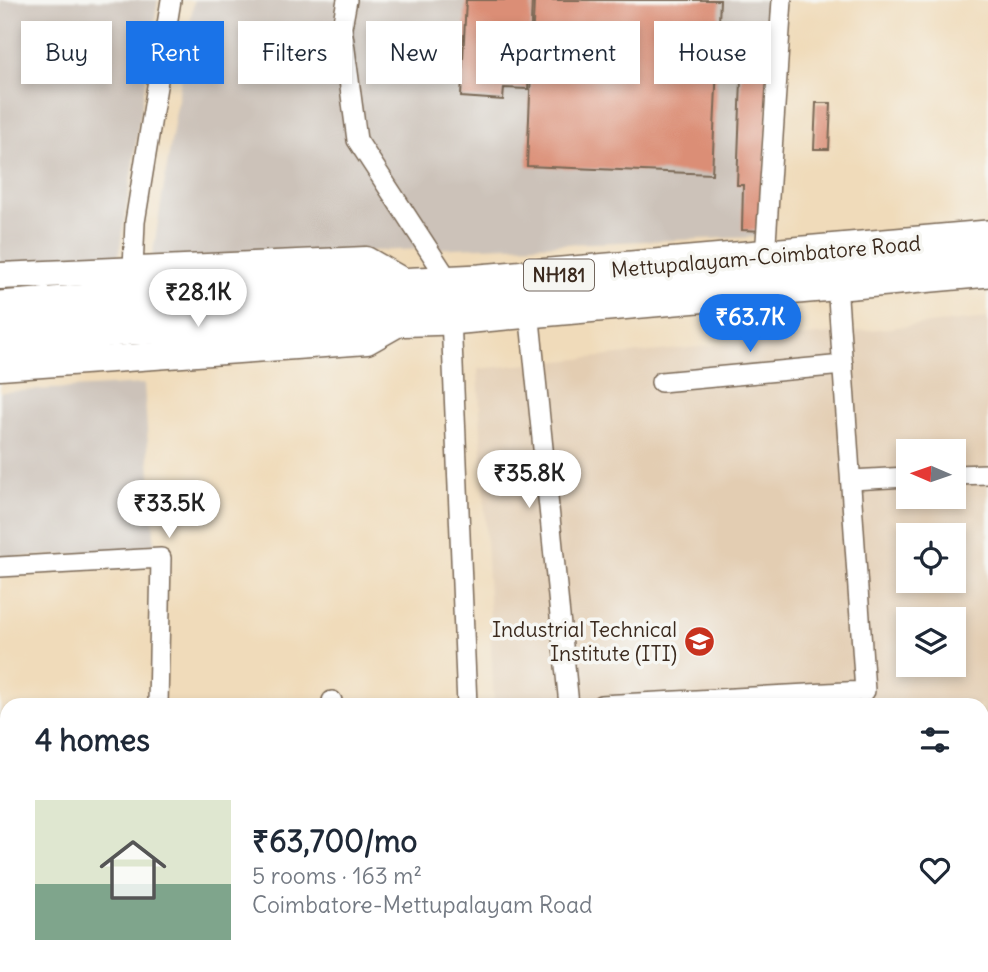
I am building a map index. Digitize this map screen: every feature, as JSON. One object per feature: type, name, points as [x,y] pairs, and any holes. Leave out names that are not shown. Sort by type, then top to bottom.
[{"type":"highway","name":"Mettupalayam-Coimbatore Road","points":[[0,309],[129,299],[410,303],[451,300],[765,257],[988,238]]},
{"type":"highway","name":"NH181","points":[[451,300],[529,310],[988,269]]},
{"type":"highway","name":"NH181","points":[[0,340],[410,303]]},
{"type":"street","points":[[133,269],[135,222],[171,0]]},
{"type":"street","points":[[346,0],[342,27],[357,140],[451,300],[467,698]]},
{"type":"street","points":[[765,257],[782,0]]},
{"type":"street","points":[[0,276],[366,260],[410,303],[367,341],[0,367]]},
{"type":"street","points":[[733,698],[865,691],[837,283]]},
{"type":"street","points":[[529,310],[568,698]]},
{"type":"street","points":[[661,382],[843,365]]},
{"type":"street","points":[[966,475],[988,474]]},
{"type":"street","points":[[850,480],[896,478]]},
{"type":"street","points":[[0,567],[160,558],[158,698]]},
{"type":"shaded area","points":[[0,0],[158,0],[155,21],[126,21],[126,84],[145,84],[119,255],[0,273]]},
{"type":"shaded area","points":[[194,0],[777,0],[771,71],[771,21],[654,21],[654,84],[770,84],[757,237],[152,259],[180,84],[224,84],[224,21],[191,21]]},
{"type":"shaded area","name":"Industrial Technical Institute (ITI)","points":[[988,318],[988,698],[494,698],[478,369]]},
{"type":"shaded area","points":[[144,384],[155,550],[0,558],[0,392]]},
{"type":"building","points":[[466,0],[532,0],[531,21],[476,21],[476,84],[528,84],[528,89],[504,88],[503,100],[461,97]]},
{"type":"building","points":[[534,0],[720,0],[719,21],[654,21],[654,84],[716,84],[712,174],[527,166],[530,84],[640,84],[640,21],[533,21]]},
{"type":"building","points":[[741,84],[769,84],[763,231],[742,230],[743,185],[737,185]]},
{"type":"building","points":[[816,103],[831,103],[829,149],[814,149]]},
{"type":"place","name":"Industrial Technical Institute (ITI)","points":[[700,642]]}]
